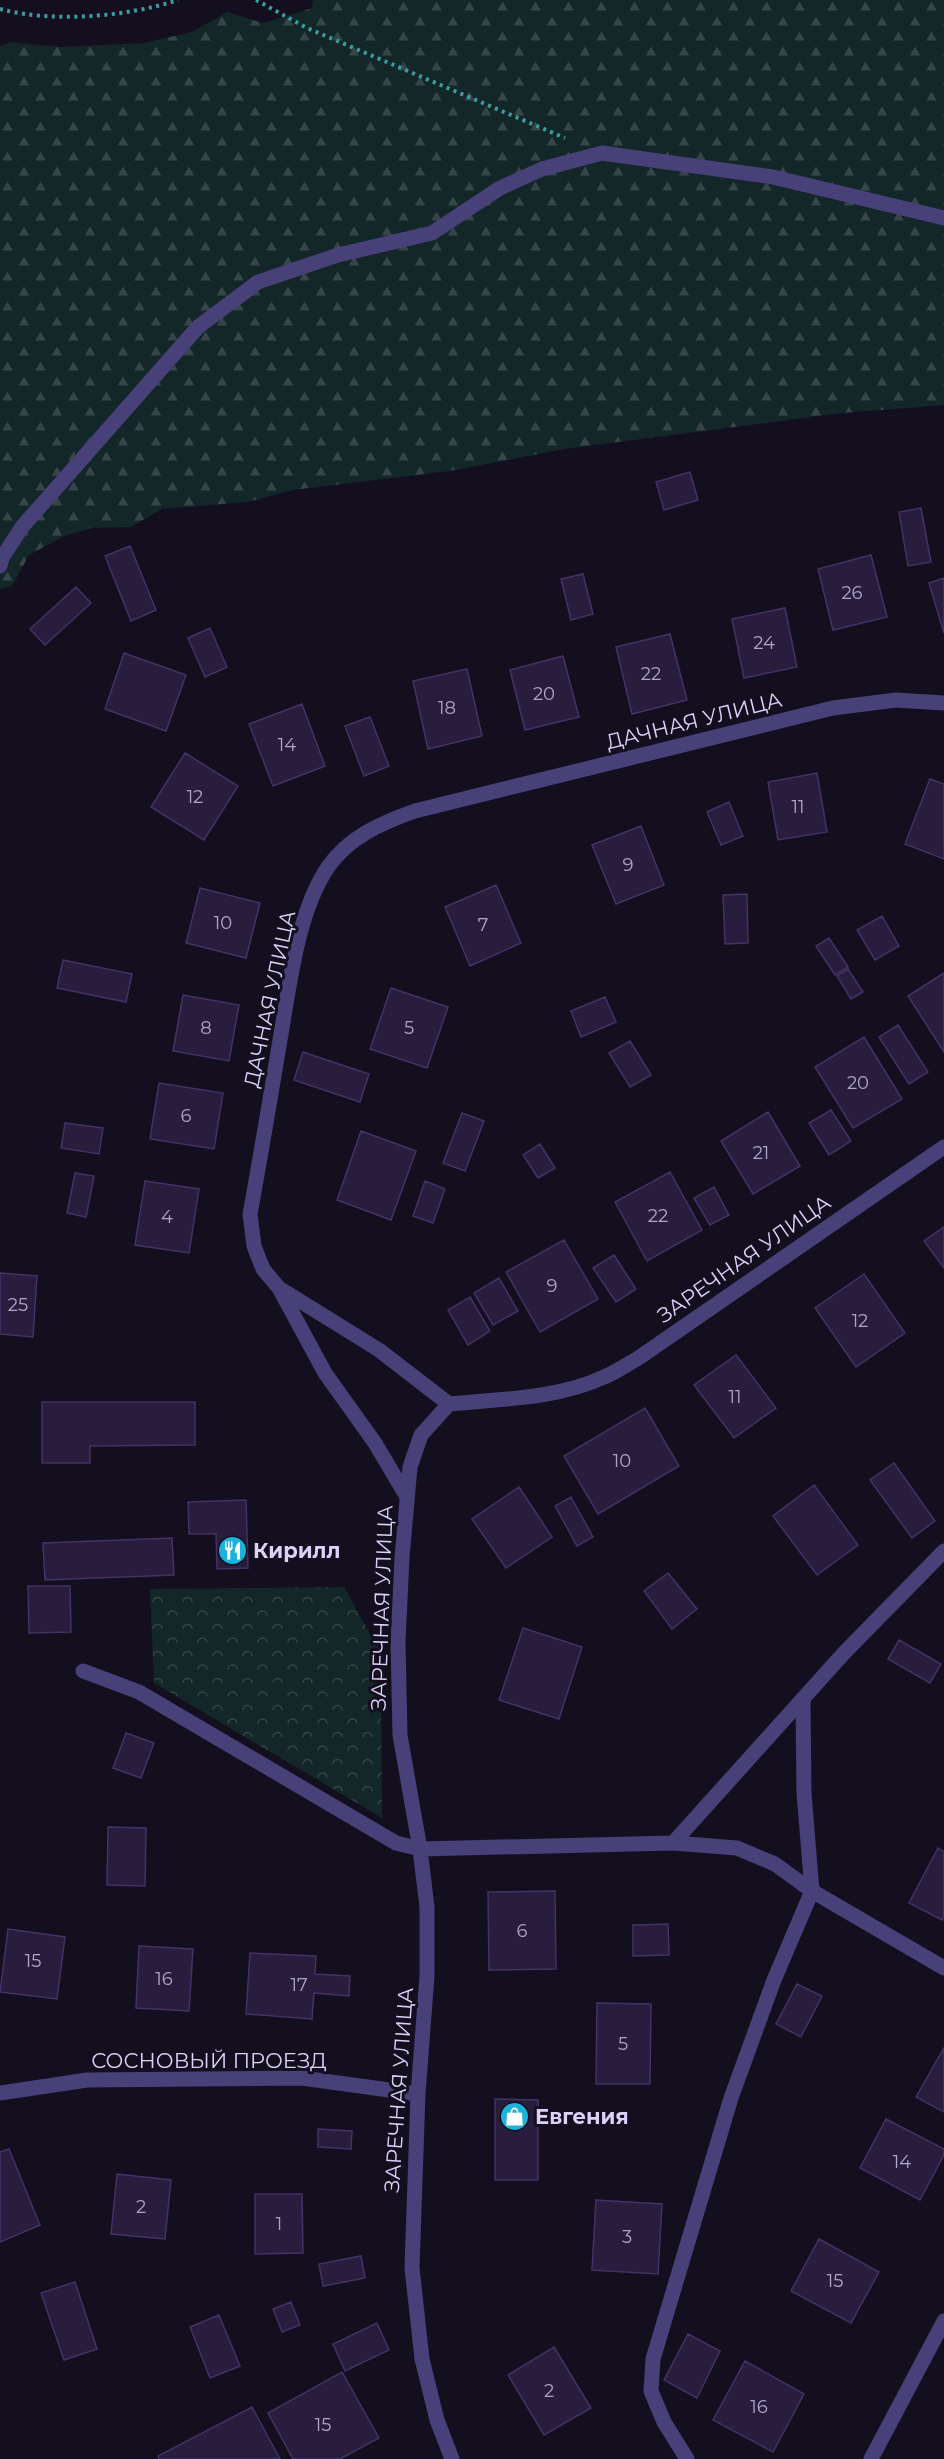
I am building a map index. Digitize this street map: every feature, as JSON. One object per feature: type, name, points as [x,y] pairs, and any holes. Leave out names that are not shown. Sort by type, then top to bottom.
[{"type":"street","points":[[0,566],[2,558],[22,527],[198,327],[258,282],[338,255],[432,232],[500,188],[542,169],[602,153],[773,177],[944,218]]},
{"type":"street","name":"ДАЧНАЯ УЛИЦА","points":[[448,1404],[379,1350],[279,1288],[263,1269],[254,1245],[250,1214],[292,971],[306,917],[327,868],[344,848],[383,822],[415,811],[833,708],[896,700],[944,703]]},
{"type":"street","name":"ЗАРЕЧНАЯ УЛИЦА","points":[[452,2459],[437,2420],[422,2359],[412,2268],[418,2094],[427,1976],[427,1906],[420,1849],[400,1735],[398,1642],[410,1467],[421,1435],[448,1404],[505,1399],[565,1390],[603,1377],[637,1359],[944,1146]]},
{"type":"street","points":[[279,1288],[325,1373],[375,1443],[407,1497]]},
{"type":"street","points":[[673,1843],[844,1653],[944,1551]]},
{"type":"street","points":[[83,1671],[139,1692],[396,1843],[420,1849],[673,1843],[737,1848],[774,1864],[812,1891],[944,1968]]},
{"type":"street","points":[[687,2459],[664,2422],[651,2391],[652,2359],[731,2098],[774,1980],[812,1891],[804,1793],[803,1701]]},
{"type":"street","name":"СОСНОВЫЙ ПРОЕЗД","points":[[0,2093],[87,2080],[302,2078],[418,2094]]},
{"type":"street","points":[[871,2459],[944,2321]]},
{"type":"path","points":[[0,9],[19,14],[73,16],[149,9],[178,0]]},
{"type":"path","points":[[256,0],[307,28],[602,153]]},
{"type":"green space","points":[[313,0],[944,0],[944,405],[842,413],[565,449],[450,471],[293,490],[247,502],[162,509],[131,527],[92,528],[64,536],[29,555],[12,586],[0,589],[0,46],[12,42],[61,47],[143,43],[192,32],[227,12],[263,23],[312,8]]},
{"type":"green space","points":[[344,1587],[381,1654],[382,1818],[154,1683],[150,1589]]},
{"type":"building","points":[[690,472],[698,500],[664,510],[656,482]]},
{"type":"building","points":[[921,508],[931,562],[908,566],[899,512]]},
{"type":"building","points":[[130,546],[156,610],[131,621],[105,556]]},
{"type":"building","points":[[871,555],[887,617],[833,630],[818,569]]},
{"type":"building","points":[[583,574],[593,614],[571,620],[561,579]]},
{"type":"building","points":[[944,578],[944,633],[929,583]]},
{"type":"building","points":[[76,587],[91,603],[45,645],[30,629]]},
{"type":"building","points":[[785,608],[797,667],[744,678],[732,619]]},
{"type":"building","points":[[210,628],[227,667],[205,677],[188,638]]},
{"type":"building","points":[[670,634],[687,700],[632,714],[616,647]]},
{"type":"building","points":[[124,653],[186,675],[166,731],[105,709]]},
{"type":"building","points":[[563,656],[579,717],[525,730],[510,670]]},
{"type":"building","points":[[467,669],[482,736],[428,749],[413,681]]},
{"type":"building","points":[[302,704],[325,766],[273,786],[249,724]]},
{"type":"building","points":[[370,717],[389,766],[364,776],[345,726]]},
{"type":"building","points":[[185,753],[238,786],[204,840],[151,807]]},
{"type":"building","points":[[817,773],[827,832],[778,840],[768,782]]},
{"type":"building","points":[[930,779],[944,784],[944,859],[905,844]]},
{"type":"building","points":[[729,802],[743,836],[721,845],[707,812]]},
{"type":"building","points":[[641,826],[664,885],[616,904],[592,845]]},
{"type":"building","points":[[496,885],[521,943],[470,966],[445,907]]},
{"type":"building","points":[[200,888],[260,903],[246,958],[186,943]]},
{"type":"building","points":[[747,894],[748,943],[725,944],[723,895]]},
{"type":"building","points":[[882,916],[899,946],[875,960],[857,930]]},
{"type":"building","points":[[829,938],[848,967],[835,975],[816,946]]},
{"type":"building","points":[[63,960],[132,974],[126,1002],[57,988]]},
{"type":"building","points":[[848,969],[863,992],[851,999],[837,976]]},
{"type":"building","points":[[944,973],[944,1052],[908,996]]},
{"type":"building","points":[[391,988],[448,1007],[427,1068],[370,1049]]},
{"type":"building","points":[[183,995],[239,1005],[229,1061],[173,1051]]},
{"type":"building","points":[[605,997],[616,1022],[581,1037],[571,1011]]},
{"type":"building","points":[[898,1025],[928,1072],[909,1084],[879,1037]]},
{"type":"building","points":[[864,1037],[902,1099],[853,1128],[815,1067]]},
{"type":"building","points":[[630,1041],[651,1075],[630,1087],[609,1053]]},
{"type":"building","points":[[303,1052],[369,1074],[360,1102],[294,1080]]},
{"type":"building","points":[[159,1083],[223,1093],[214,1149],[150,1139]]},
{"type":"building","points":[[831,1110],[851,1141],[829,1155],[809,1123]]},
{"type":"building","points":[[768,1112],[800,1166],[753,1194],[721,1141]]},
{"type":"building","points":[[462,1113],[484,1121],[465,1171],[443,1163]]},
{"type":"building","points":[[65,1123],[103,1128],[99,1154],[61,1148]]},
{"type":"building","points":[[361,1131],[416,1151],[391,1220],[337,1200]]},
{"type":"building","points":[[540,1144],[555,1168],[538,1178],[523,1155]]},
{"type":"building","points":[[670,1172],[702,1230],[647,1261],[615,1202]]},
{"type":"building","points":[[75,1173],[94,1176],[86,1217],[67,1213]]},
{"type":"building","points":[[145,1181],[199,1189],[189,1253],[135,1245]]},
{"type":"building","points":[[425,1181],[445,1189],[433,1223],[413,1216]]},
{"type":"building","points":[[714,1187],[729,1215],[710,1225],[694,1198]]},
{"type":"building","points":[[944,1227],[944,1268],[924,1241]]},
{"type":"building","points":[[564,1240],[598,1299],[540,1332],[506,1272]]},
{"type":"building","points":[[614,1255],[636,1289],[616,1302],[593,1268]]},
{"type":"building","points":[[0,1273],[37,1276],[33,1337],[0,1334]]},
{"type":"building","points":[[864,1274],[905,1333],[856,1367],[815,1308]]},
{"type":"building","points":[[499,1278],[518,1311],[493,1325],[474,1293]]},
{"type":"building","points":[[470,1297],[490,1331],[468,1345],[448,1310]]},
{"type":"building","points":[[736,1355],[776,1408],[734,1438],[694,1385]]},
{"type":"building","points":[[42,1402],[195,1402],[195,1445],[90,1446],[90,1463],[42,1463]]},
{"type":"building","points":[[645,1408],[679,1466],[598,1514],[564,1456]]},
{"type":"building","points":[[894,1463],[935,1521],[912,1538],[870,1480]]},
{"type":"building","points":[[814,1485],[858,1545],[817,1575],[773,1516]]},
{"type":"building","points":[[519,1487],[552,1537],[506,1568],[472,1519]]},
{"type":"building","points":[[571,1497],[593,1537],[577,1546],[555,1506]]},
{"type":"building","name":"Кирилл","points":[[246,1500],[248,1568],[217,1569],[216,1534],[189,1534],[188,1502]]},
{"type":"building","points":[[172,1538],[174,1575],[45,1580],[43,1543]]},
{"type":"building","points":[[668,1573],[697,1609],[672,1629],[644,1591]]},
{"type":"building","points":[[28,1586],[70,1586],[71,1632],[29,1633]]},
{"type":"building","points":[[523,1628],[582,1647],[559,1719],[499,1700]]},
{"type":"building","points":[[899,1640],[941,1664],[930,1683],[888,1659]]},
{"type":"building","points":[[126,1733],[154,1743],[141,1778],[113,1768]]},
{"type":"building","points":[[108,1827],[146,1828],[145,1886],[107,1885]]},
{"type":"building","points":[[938,1848],[944,1852],[944,1917],[942,1920],[909,1903]]},
{"type":"building","points":[[555,1891],[556,1969],[489,1970],[488,1892]]},
{"type":"building","points":[[668,1924],[669,1955],[633,1956],[633,1925]]},
{"type":"building","points":[[8,1929],[65,1937],[57,1999],[0,1992]]},
{"type":"building","points":[[139,1946],[193,1949],[189,2011],[136,2008]]},
{"type":"building","points":[[250,1953],[316,1956],[315,1974],[350,1976],[349,1996],[314,1993],[312,2019],[246,2014]]},
{"type":"building","points":[[797,1984],[822,1996],[801,2037],[776,2024]]},
{"type":"building","points":[[597,2003],[651,2004],[650,2084],[596,2084]]},
{"type":"building","points":[[944,2048],[944,2112],[916,2097]]},
{"type":"building","points":[[495,2099],[538,2100],[538,2180],[495,2180]]},
{"type":"building","points":[[886,2119],[944,2149],[944,2155],[920,2200],[860,2168]]},
{"type":"building","points":[[318,2129],[352,2131],[351,2149],[318,2147]]},
{"type":"building","points":[[9,2149],[40,2225],[0,2242],[0,2152]]},
{"type":"building","points":[[117,2174],[171,2180],[165,2239],[111,2234]]},
{"type":"building","points":[[255,2194],[302,2194],[303,2253],[255,2254]]},
{"type":"building","points":[[596,2200],[662,2204],[658,2274],[592,2270]]},
{"type":"building","points":[[819,2239],[879,2272],[851,2323],[791,2291]]},
{"type":"building","points":[[361,2256],[365,2278],[323,2286],[319,2264]]},
{"type":"building","points":[[75,2282],[97,2349],[64,2360],[41,2293]]},
{"type":"building","points":[[291,2302],[300,2325],[282,2332],[273,2309]]},
{"type":"building","points":[[219,2315],[240,2366],[210,2378],[190,2327]]},
{"type":"building","points":[[377,2323],[389,2350],[345,2371],[333,2344]]},
{"type":"building","points":[[688,2334],[720,2351],[697,2398],[664,2380]]},
{"type":"building","points":[[554,2347],[591,2408],[544,2435],[508,2375]]},
{"type":"building","points":[[745,2361],[804,2394],[773,2452],[713,2420]]},
{"type":"building","points":[[342,2372],[379,2438],[340,2459],[293,2459],[268,2413]]},
{"type":"building","points":[[252,2407],[280,2459],[159,2459],[158,2456]]},
{"type":"place","name":"Кирилл","points":[[232,1551]]},
{"type":"place","name":"Евгения","points":[[514,2117]]}]
